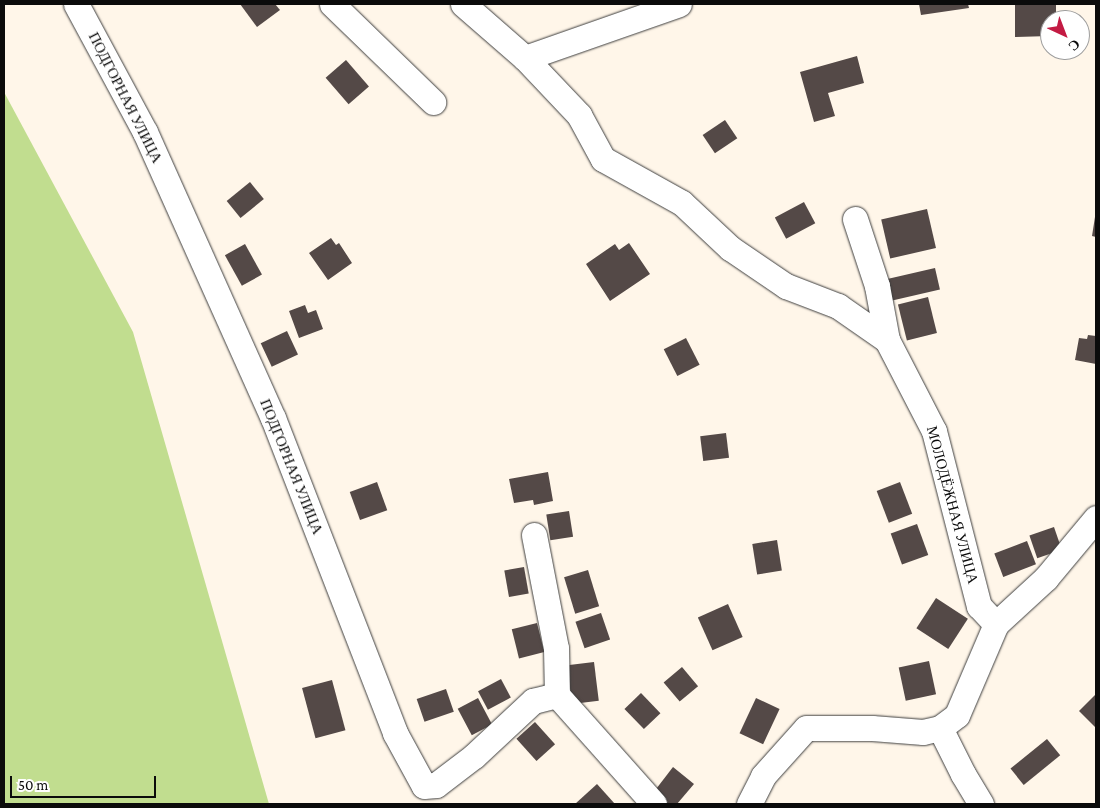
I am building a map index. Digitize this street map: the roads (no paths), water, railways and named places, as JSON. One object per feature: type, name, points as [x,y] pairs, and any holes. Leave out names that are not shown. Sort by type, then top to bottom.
[{"type":"street","name":"ПОДГОРНАЯ УЛИЦА","points":[[76,4],[145,132],[273,418],[395,733],[424,786],[436,785],[451,774],[474,756],[533,701],[557,695]]},
{"type":"street","points":[[332,4],[433,102]]},
{"type":"street","name":"МОЛОДЁЖНАЯ УЛИЦА","points":[[463,4],[525,58],[578,115],[603,159],[682,203],[730,248],[786,286],[838,306],[887,340],[934,431],[979,606],[996,624]]},
{"type":"street","points":[[525,58],[679,4]]},
{"type":"street","points":[[855,219],[878,286],[887,340]]},
{"type":"street","points":[[749,804],[763,776],[806,728],[872,728],[923,732],[940,728],[958,715],[996,624],[1046,578],[1096,518]]},
{"type":"street","points":[[534,534],[556,648],[557,695],[654,804]]},
{"type":"street","points":[[940,728],[963,774],[981,804]]}]
